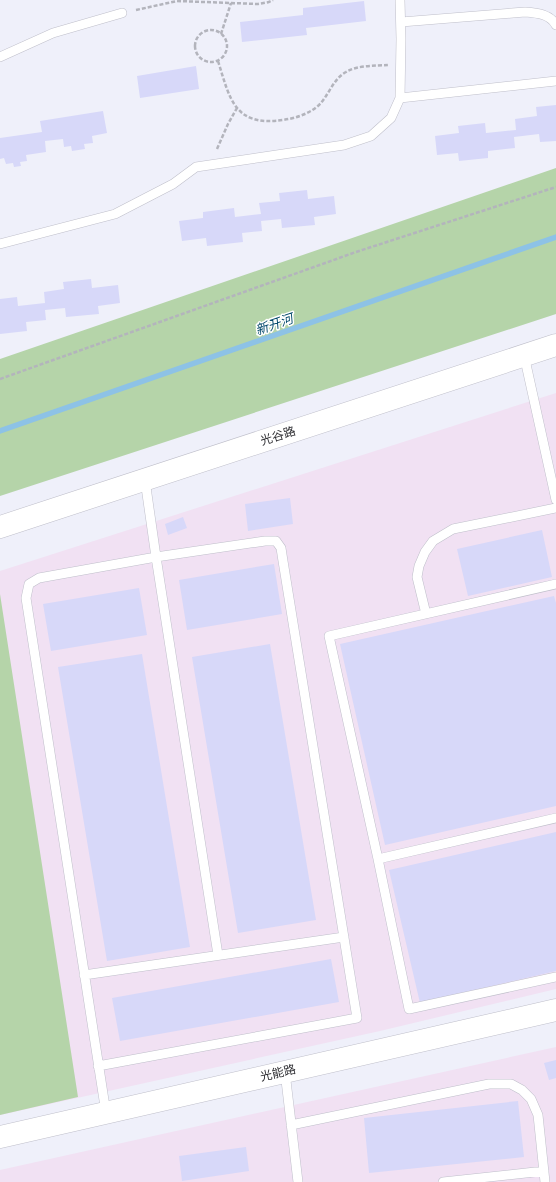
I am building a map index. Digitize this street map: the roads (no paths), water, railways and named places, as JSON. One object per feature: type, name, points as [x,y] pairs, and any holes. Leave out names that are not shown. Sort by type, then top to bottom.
[{"type":"street","name":"光谷路","points":[[0,527],[556,345]]},
{"type":"street","name":"光能路","points":[[0,1137],[556,1010]]},
{"type":"lane","points":[[0,244],[115,214],[173,184],[196,167],[344,144],[371,136],[390,118],[400,98],[400,0]]},
{"type":"lane","points":[[401,22],[525,12],[545,15],[551,18],[556,25]]},
{"type":"lane","points":[[0,57],[54,33],[122,13]]},
{"type":"lane","points":[[400,98],[556,82]]},
{"type":"lane","points":[[524,355],[556,500]]},
{"type":"lane","points":[[145,480],[218,956]]},
{"type":"lane","points":[[426,614],[417,577],[419,566],[425,552],[433,541],[453,529],[556,508]]},
{"type":"lane","points":[[98,1066],[357,1018],[281,548],[276,541],[265,541],[156,557],[39,578],[29,584],[26,598],[98,1066],[106,1113]]},
{"type":"lane","points":[[556,584],[329,636],[409,1009],[556,977]]},
{"type":"lane","points":[[378,859],[556,818]]},
{"type":"lane","points":[[84,975],[344,937]]},
{"type":"lane","points":[[285,1072],[298,1182]]},
{"type":"lane","points":[[291,1125],[489,1084],[511,1084],[522,1090],[531,1099],[538,1115],[545,1182]]},
{"type":"lane","points":[[443,1182],[544,1171]]},
{"type":"waterway","name":"新开河","points":[[0,431],[556,237]]}]
